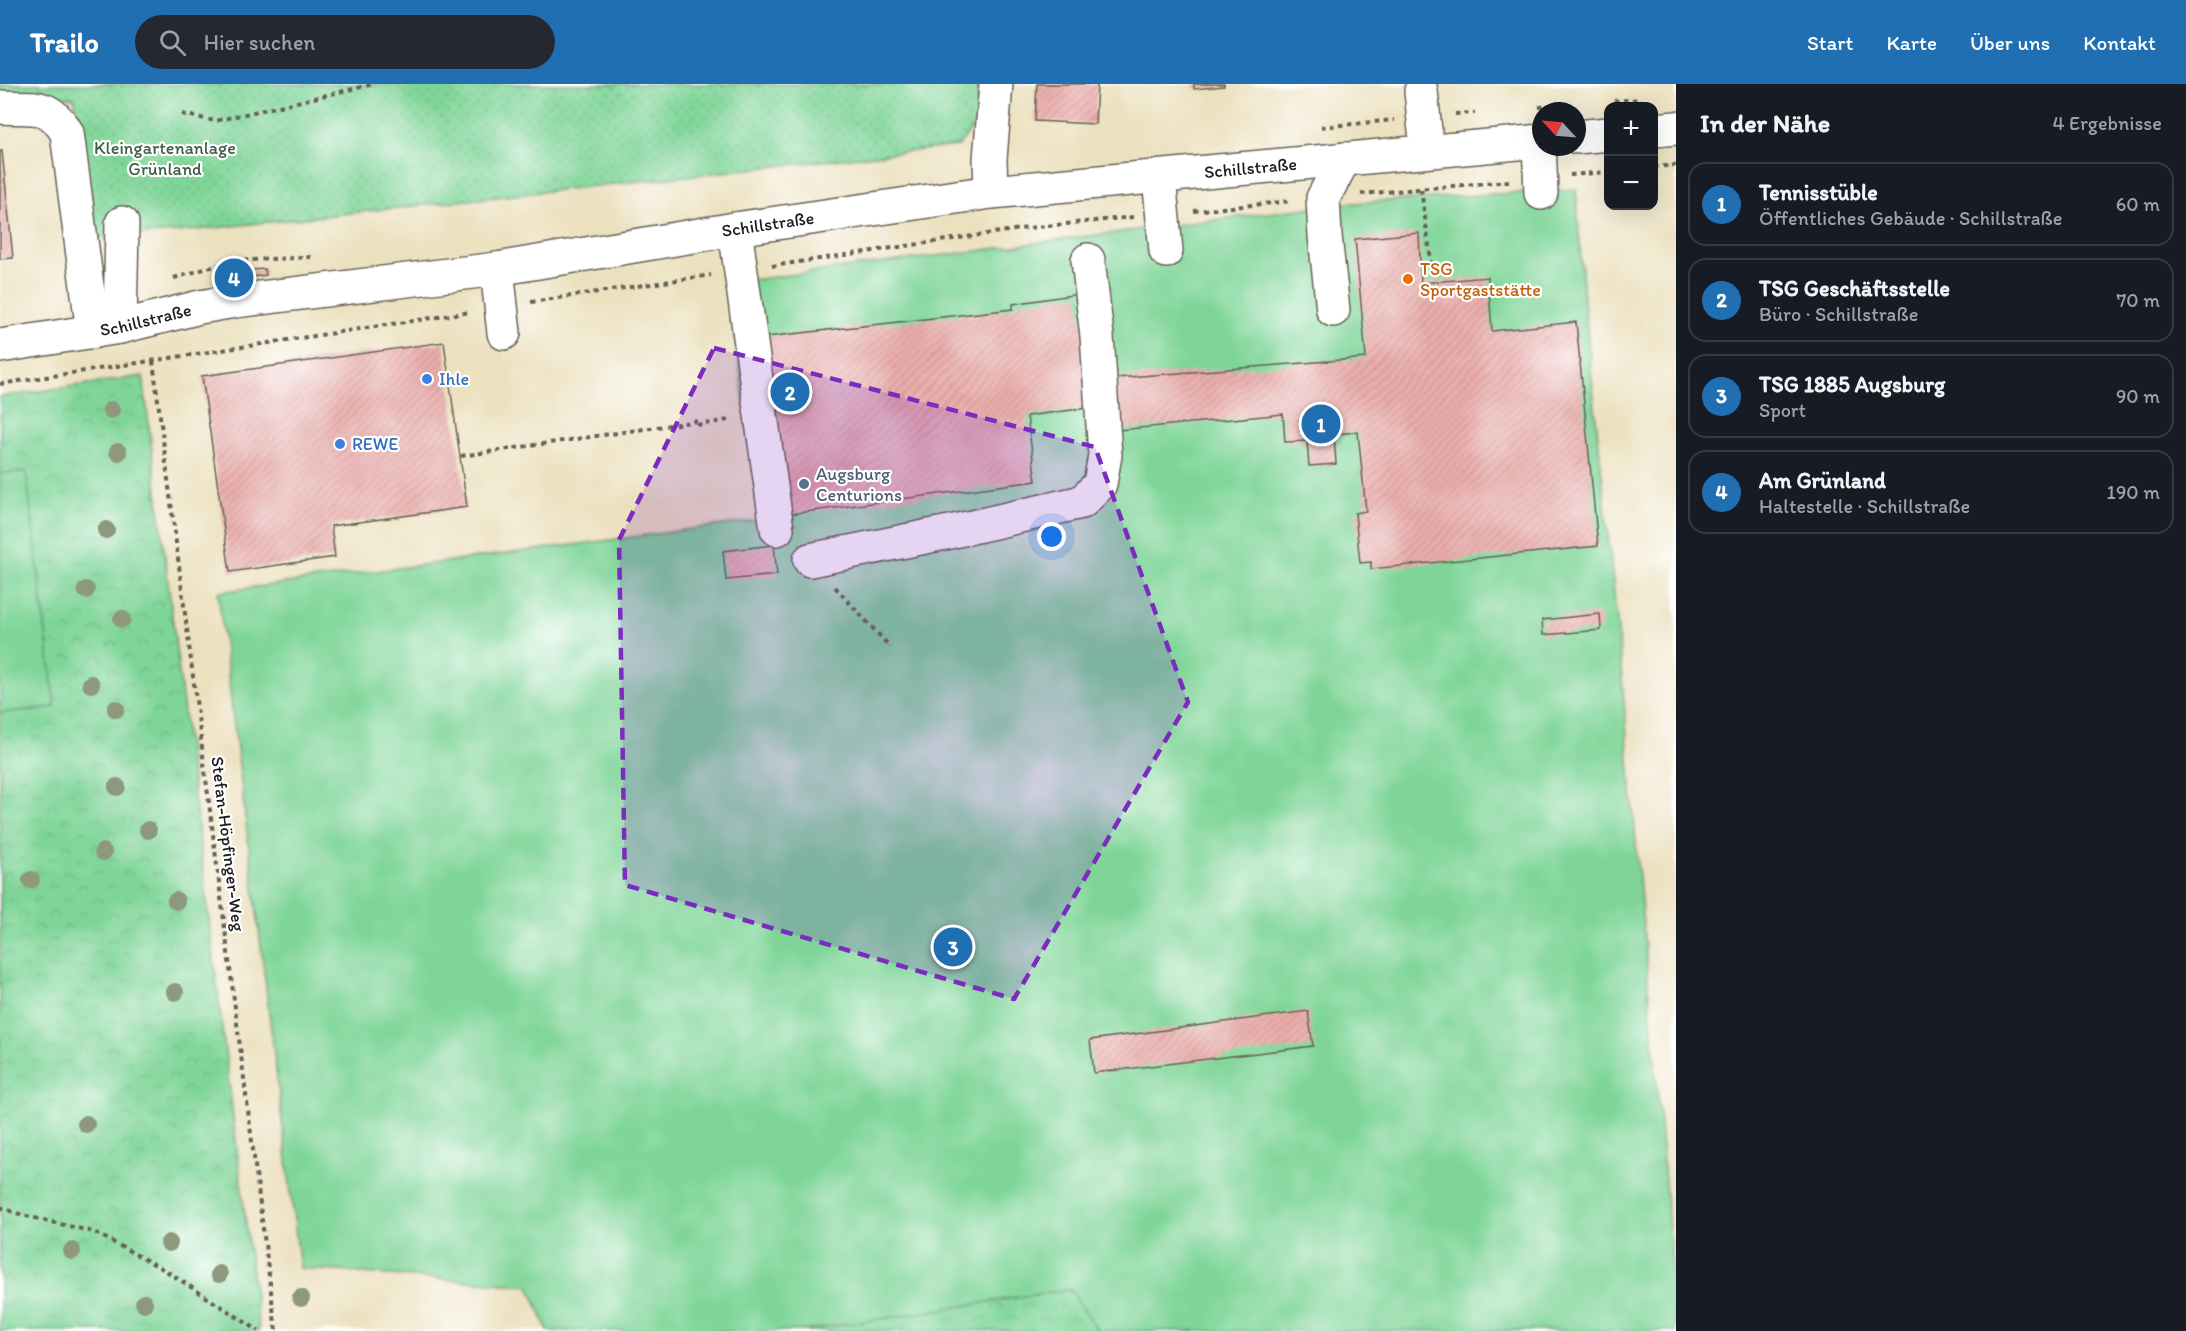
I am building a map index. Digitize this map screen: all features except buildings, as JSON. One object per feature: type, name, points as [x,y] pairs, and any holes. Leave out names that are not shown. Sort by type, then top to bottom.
[{"type":"street","points":[[991,192],[990,159],[996,84]]},
{"type":"street","points":[[1421,91],[1421,152]]},
{"type":"street","points":[[0,107],[46,109],[58,117],[67,133],[106,329]]},
{"type":"street","points":[[1658,130],[1676,128]]},
{"type":"street","points":[[1586,136],[1604,134]]},
{"type":"street","name":"Schillstraße","points":[[0,346],[106,329],[223,303],[497,269],[735,229],[991,192],[1532,142]]},
{"type":"street","points":[[1540,156],[1541,185]]},
{"type":"street","points":[[1333,310],[1323,198],[1344,159]]},
{"type":"street","points":[[1159,177],[1166,252]]},
{"type":"street","points":[[106,329],[122,223]]},
{"type":"street","points":[[735,229],[741,270],[754,306],[777,529]]},
{"type":"street","points":[[810,560],[950,532],[1082,502],[1100,484],[1105,455],[1097,336],[1088,260]]},
{"type":"street","points":[[497,269],[503,320]]},
{"type":"path","points":[[182,114],[215,121],[374,84]]},
{"type":"path","points":[[1421,152],[1421,189],[1432,268]]},
{"type":"path","points":[[1658,167],[1676,165]]},
{"type":"path","points":[[0,384],[153,361],[503,320],[741,270],[1027,228],[1421,189],[1541,185],[1604,173]]},
{"type":"path","name":"Stefan-Höpfinger-Weg","points":[[153,361],[276,1331]]},
{"type":"path","points":[[461,456],[698,421]]},
{"type":"path","points":[[0,1207],[22,1215],[93,1232],[163,1269],[259,1331]]},
{"type":"highlighted area","points":[[714,348],[1095,447],[1188,702],[1014,999],[625,885],[619,540]]},
{"type":"green space","name":"Kleingartenanlage Grünland","points":[[0,84],[978,84],[978,121],[958,146],[187,231],[98,238],[74,98],[0,91]]},
{"type":"green space","points":[[1576,189],[1584,301],[1618,631],[1672,1264],[1675,1331],[1098,1331],[1070,1289],[803,1331],[548,1331],[529,1286],[300,1268],[218,592],[760,520],[728,283],[1337,204]]},
{"type":"green space","points":[[143,376],[259,1331],[0,1331],[0,397]]},
{"type":"green space","points":[[26,471],[55,707],[0,713],[0,474]]},
{"type":"green space","points":[[1070,1289],[1098,1331],[803,1331]]},
{"type":"place","name":"Am Grünland","points":[[234,278]]},
{"type":"place","name":"TSG Sportgaststätte","points":[[1408,279]]},
{"type":"place","name":"Ihle","points":[[427,379]]},
{"type":"place","name":"TSG Geschäftsstelle","points":[[790,392]]},
{"type":"place","name":"Tennisstüble","points":[[1321,424]]},
{"type":"place","name":"REWE","points":[[340,444]]},
{"type":"place","name":"Augsburg Centurions","points":[[804,484]]},
{"type":"place","name":"TSG 1885 Augsburg","points":[[953,947]]}]
